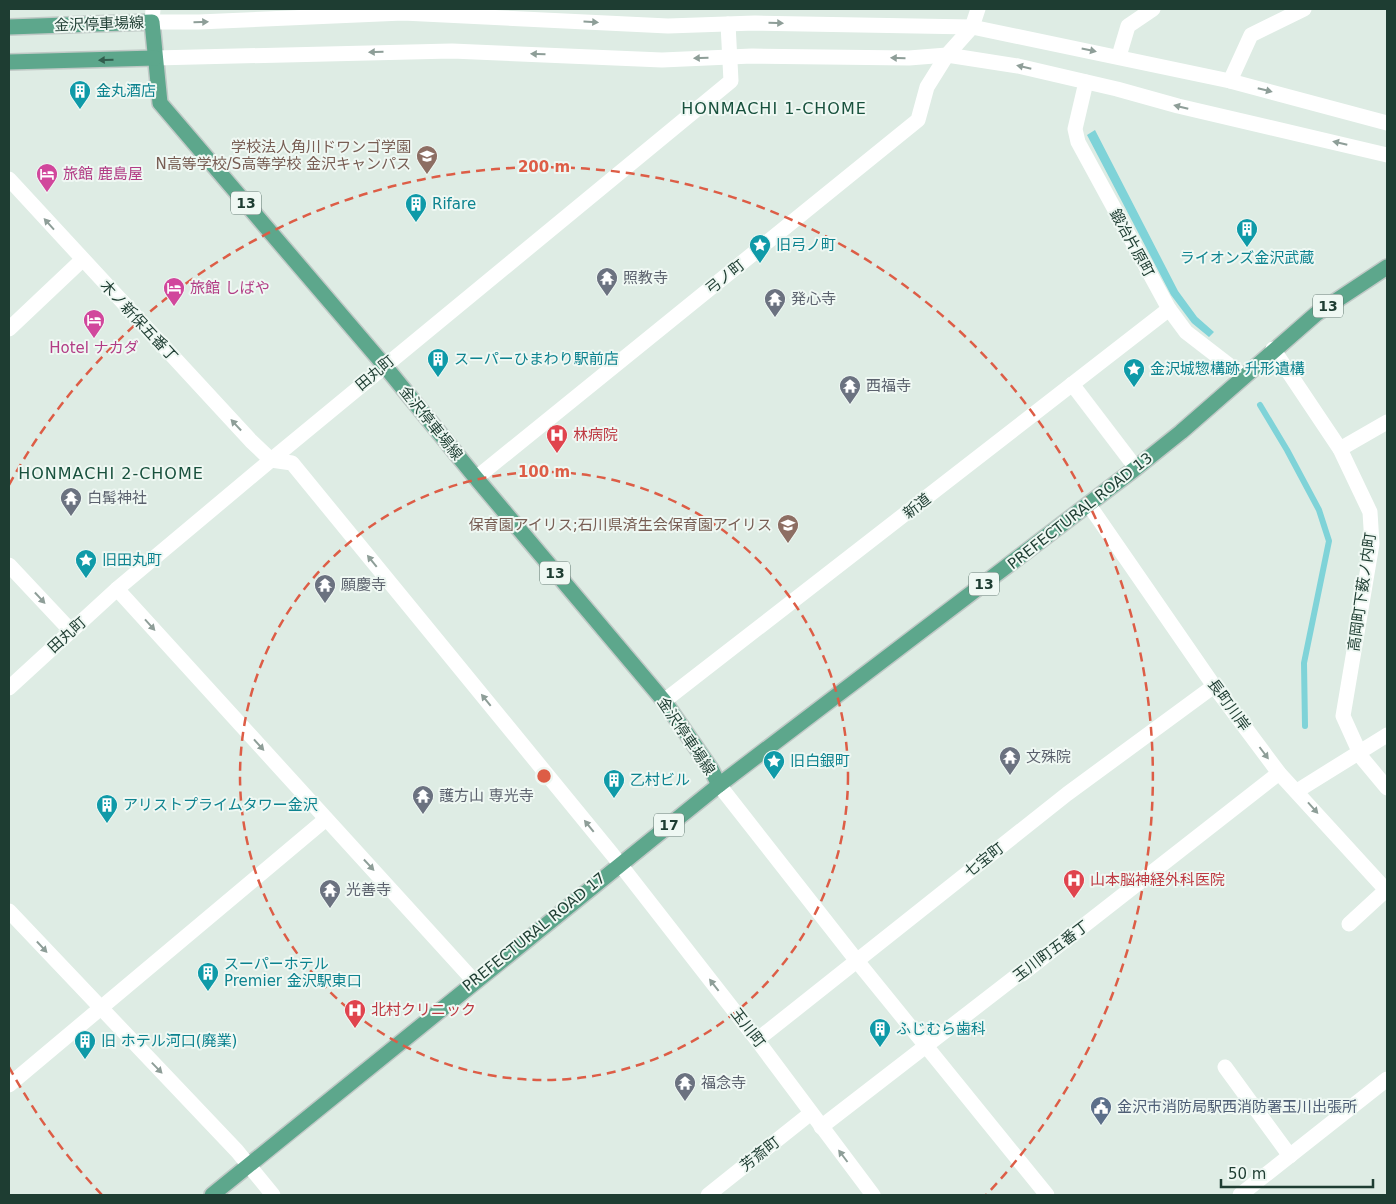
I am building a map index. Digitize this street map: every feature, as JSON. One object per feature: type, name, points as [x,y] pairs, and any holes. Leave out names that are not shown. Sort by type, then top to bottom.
[{"type":"main road","name":"金沢停車場線","points":[[9,27],[152,15],[160,103],[384,365],[476,478],[664,701],[711,769],[719,785]]},
{"type":"main road","points":[[9,62],[155,58]]},
{"type":"main road","name":"PREFECTURAL ROAD 13","points":[[719,785],[1136,468],[1181,432],[1273,349],[1316,314],[1387,267]]},
{"type":"main road","name":"PREFECTURAL ROAD 17","points":[[212,1195],[474,981],[719,785]]},
{"type":"street","points":[[972,27],[978,9]]},
{"type":"street","points":[[1119,56],[1128,26],[1153,9]]},
{"type":"street","points":[[1230,81],[1251,35],[1304,9]]},
{"type":"street","points":[[152,15],[199,22],[403,13],[668,26],[728,24],[972,27],[1119,56],[1230,81],[1387,123]]},
{"type":"street","points":[[728,24],[730,57]]},
{"type":"street","name":"弓ノ町","points":[[476,478],[918,120],[927,87],[947,55],[972,27]]},
{"type":"street","points":[[155,58],[452,51],[662,60],[730,57],[909,58],[947,55],[1018,66],[1387,155]]},
{"type":"street","name":"田丸町","points":[[9,688],[117,589],[384,365],[731,81],[730,57]]},
{"type":"street","name":"鍛冶片原町","points":[[1086,82],[1075,129],[1078,142],[1169,309],[1186,332],[1243,376]]},
{"type":"street","name":"木ノ新保五番丁","points":[[9,179],[82,260],[271,460]]},
{"type":"street","points":[[9,328],[82,260]]},
{"type":"street","name":"新道","points":[[664,701],[1169,309]]},
{"type":"street","name":"高岡町下薮ノ内町","points":[[1273,349],[1340,449],[1370,512],[1372,544],[1343,716],[1359,753],[1387,788]]},
{"type":"street","points":[[1072,384],[1136,468]]},
{"type":"street","points":[[1340,449],[1387,422]]},
{"type":"street","name":"玉川町","points":[[271,460],[292,463],[619,864],[757,1040],[872,1195]]},
{"type":"street","name":"長町川岸","points":[[1089,505],[1214,686],[1279,773],[1297,790],[1387,891]]},
{"type":"street","points":[[9,565],[71,631]]},
{"type":"street","points":[[117,589],[474,981]]},
{"type":"street","name":"七宝町","points":[[757,1040],[1067,794],[1214,686]]},
{"type":"street","points":[[1297,790],[1387,735]]},
{"type":"street","name":"玉川町五番丁","points":[[821,1127],[927,1047],[1279,773]]},
{"type":"street","points":[[719,785],[857,961],[1047,1195]]},
{"type":"street","points":[[9,1085],[99,1007],[326,819]]},
{"type":"street","points":[[1349,924],[1387,891]]},
{"type":"street","points":[[9,911],[249,1164],[273,1195]]},
{"type":"street","points":[[1225,1067],[1290,1156]]},
{"type":"street","points":[[1240,1195],[1387,1079]]},
{"type":"street","name":"芳斎町","points":[[708,1195],[811,1113]]},
{"type":"water","points":[[1095,130],[1178,291],[1197,317],[1214,332],[1209,337],[1192,323],[1171,295],[1087,135]]},
{"type":"waterway","points":[[1260,405],[1319,510],[1329,541],[1304,663],[1305,726]]},
{"type":"place","name":"金丸酒店","points":[[80,110]]},
{"type":"place","name":"学校法人角川ドワンゴ学園 N高等学校/S高等学校 金沢キャンパス","points":[[427,175]]},
{"type":"place","name":"旅館 鹿島屋","points":[[47,193]]},
{"type":"place","name":"Rifare","points":[[416,223]]},
{"type":"place","name":"ライオンズ金沢武蔵","points":[[1247,248]]},
{"type":"place","name":"旧弓ノ町","points":[[760,264]]},
{"type":"place","name":"照教寺","points":[[607,297]]},
{"type":"place","name":"旅館 しばや","points":[[174,307]]},
{"type":"place","name":"発心寺","points":[[775,318]]},
{"type":"place","name":"Hotel ナカダ","points":[[94,339]]},
{"type":"place","name":"スーパーひまわり駅前店","points":[[438,378]]},
{"type":"place","name":"金沢城惣構跡 升形遺構","points":[[1134,388]]},
{"type":"place","name":"西福寺","points":[[850,405]]},
{"type":"place","name":"林病院","points":[[557,454]]},
{"type":"place","name":"白髯神社","points":[[71,517]]},
{"type":"place","name":"保育園アイリス;石川県済生会保育園アイリス","points":[[788,544]]},
{"type":"place","name":"旧田丸町","points":[[86,579]]},
{"type":"place","name":"願慶寺","points":[[325,604]]},
{"type":"place","name":"文殊院","points":[[1010,776]]},
{"type":"place","name":"旧白銀町","points":[[774,780]]},
{"type":"place","name":"乙村ビル","points":[[614,799]]},
{"type":"place","name":"護方山 専光寺","points":[[423,815]]},
{"type":"place","name":"アリストプライムタワー金沢","points":[[107,824]]},
{"type":"place","name":"山本脳神経外科医院","points":[[1074,899]]},
{"type":"place","name":"光善寺","points":[[330,909]]},
{"type":"place","name":"スーパーホテル Premier 金沢駅東口","points":[[208,992]]},
{"type":"place","name":"北村クリニック","points":[[355,1029]]},
{"type":"place","name":"ふじむら歯科","points":[[880,1048]]},
{"type":"place","name":"旧 ホテル河口(廃業)","points":[[85,1060]]},
{"type":"place","name":"福念寺","points":[[685,1102]]},
{"type":"place","name":"金沢市消防局駅西消防署玉川出張所","points":[[1101,1126]]},
{"type":"district","name":"HONMACHI 1-CHOME","points":[[774,108]]},
{"type":"district","name":"HONMACHI 2-CHOME","points":[[111,473]]}]
